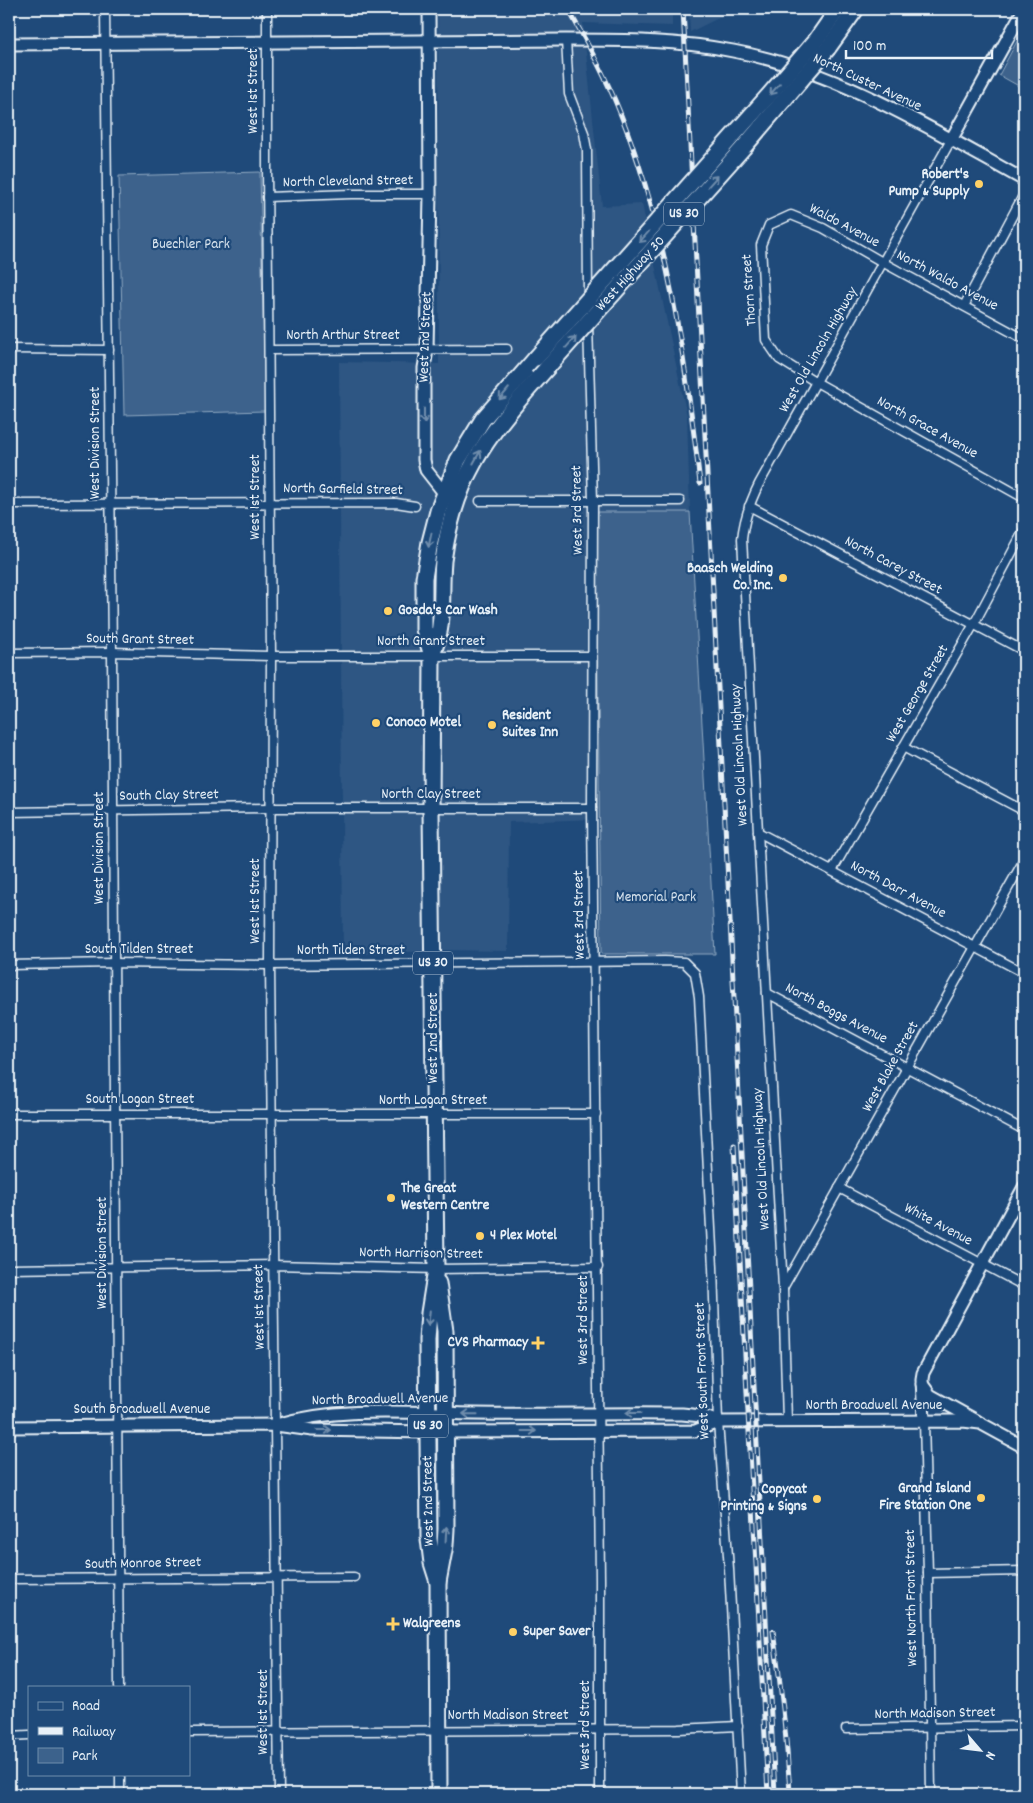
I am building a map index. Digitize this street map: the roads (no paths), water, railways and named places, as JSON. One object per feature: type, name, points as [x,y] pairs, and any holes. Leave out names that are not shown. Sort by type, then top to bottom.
[{"type":"highway","name":"West Highway 30","points":[[450,497],[470,469],[486,441],[507,413],[743,148],[823,43],[838,9]]},
{"type":"highway","name":"West Highway 30","points":[[450,497],[454,468],[473,434],[502,397],[759,107],[856,9]]},
{"type":"highway","name":"West 2nd Street","points":[[439,1794],[438,1582],[446,1537],[446,1414],[445,1325],[436,1269],[431,809],[432,656],[440,628],[445,546],[452,516],[450,497]]},
{"type":"highway","name":"West 2nd Street","points":[[436,1269],[428,1324],[428,1432],[429,1539],[432,1563],[438,1582]]},
{"type":"street","name":"West Division Street","points":[[105,9],[112,652],[119,1686]]},
{"type":"street","name":"West 1st Street","points":[[268,9],[267,197],[271,656],[270,965],[279,1794]]},
{"type":"street","name":"West 2nd Street","points":[[429,9],[430,194],[427,350],[424,368],[424,466],[450,497]]},
{"type":"street","points":[[951,140],[1024,9]]},
{"type":"street","name":"North Custer Avenue","points":[[9,44],[430,40],[566,40],[685,44],[745,53],[805,70],[862,94],[1024,180]]},
{"type":"street","name":"West 3rd Street","points":[[566,40],[569,94],[584,133],[587,150],[588,332],[592,501],[592,808],[598,1267],[600,1794]]},
{"type":"street","name":"West Old Lincoln Highway","points":[[787,1421],[783,1288],[742,539],[749,506],[759,484],[951,140]]},
{"type":"street","name":"North Cleveland Street","points":[[267,197],[430,194]]},
{"type":"street","points":[[964,306],[1024,194]]},
{"type":"street","name":"Waldo Avenue","points":[[791,215],[823,228],[884,263]]},
{"type":"street","name":"Thorn Street","points":[[772,348],[766,340],[761,246],[768,225],[791,215]]},
{"type":"street","name":"North Waldo Avenue","points":[[884,263],[1024,338]]},
{"type":"street","points":[[9,348],[109,350]]},
{"type":"street","name":"North Grace Avenue","points":[[772,348],[779,359],[816,382],[1024,498]]},
{"type":"street","name":"North Arthur Street","points":[[269,350],[507,349]]},
{"type":"street","points":[[480,501],[680,501]]},
{"type":"street","name":"North Garfield Street","points":[[9,504],[270,502],[404,503],[416,506]]},
{"type":"street","name":"North Carey Street","points":[[749,506],[1024,651]]},
{"type":"street","name":"West George Street","points":[[832,871],[974,624],[1024,530]]},
{"type":"street","name":"South Grant Street","points":[[9,652],[112,652],[271,656]]},
{"type":"street","name":"North Grant Street","points":[[271,656],[592,656]]},
{"type":"street","points":[[903,747],[1024,811]]},
{"type":"street","name":"South Clay Street","points":[[9,812],[270,808]]},
{"type":"street","name":"North Clay Street","points":[[270,808],[592,808]]},
{"type":"street","name":"North Darr Avenue","points":[[758,832],[1024,973]]},
{"type":"street","name":"West Blake Street","points":[[783,1288],[1024,860]]},
{"type":"street","name":"North Tilden Street","points":[[270,965],[595,961],[673,962]]},
{"type":"street","name":"West South Front Street","points":[[673,962],[684,962],[695,973],[699,997],[713,1267],[718,1422],[729,1569],[741,1794]]},
{"type":"street","name":"South Tilden Street","points":[[9,965],[114,963],[270,965]]},
{"type":"street","name":"North Boggs Avenue","points":[[767,993],[1024,1130]]},
{"type":"street","name":"South Logan Street","points":[[9,1114],[271,1114]]},
{"type":"street","name":"North Logan Street","points":[[271,1114],[596,1114]]},
{"type":"street","name":"West North Front Street","points":[[931,1794],[928,1573],[922,1384],[924,1373],[1024,1187]]},
{"type":"street","name":"White Avenue","points":[[839,1188],[1024,1286]]},
{"type":"street","name":"North Harrison Street","points":[[9,1269],[273,1265],[436,1269],[598,1267]]},
{"type":"street","points":[[922,1384],[930,1395],[980,1423]]},
{"type":"street","name":"North Broadwell Avenue","points":[[276,1425],[303,1417],[354,1413],[693,1414],[718,1422],[963,1421],[980,1423],[1024,1447]]},
{"type":"street","name":"North Broadwell Avenue","points":[[276,1425],[312,1430],[428,1432],[695,1431],[718,1422]]},
{"type":"street","name":"South Broadwell Avenue","points":[[9,1426],[276,1425]]},
{"type":"street","points":[[928,1573],[1024,1571]]},
{"type":"street","name":"South Monroe Street","points":[[9,1578],[354,1577]]},
{"type":"street","name":"North Madison Street","points":[[190,1732],[278,1730],[599,1730],[738,1726]]},
{"type":"street","name":"North Madison Street","points":[[846,1729],[1024,1726]]},
{"type":"street","points":[[9,1736],[28,1736]]},
{"type":"street","points":[[120,1776],[120,1794]]},
{"type":"railway","points":[[568,9],[614,97],[636,155],[650,201],[672,294],[688,388],[700,483]]},
{"type":"railway","points":[[683,9],[775,1794]]},
{"type":"railway","points":[[734,1145],[768,1794]]},
{"type":"railway","points":[[773,1631],[779,1672],[790,1794]]},
{"type":"place","name":"Robert's Pump & Supply","points":[[979,184]]},
{"type":"place","name":"Baasch Welding Co. Inc.","points":[[783,578]]},
{"type":"place","name":"Gosda's Car Wash","points":[[388,611]]},
{"type":"place","name":"Conoco Motel","points":[[376,723]]},
{"type":"place","name":"Resident Suites Inn","points":[[492,725]]},
{"type":"place","name":"The Great Western Centre","points":[[391,1198]]},
{"type":"place","name":"4 Plex Motel","points":[[480,1236]]},
{"type":"place","name":"CVS Pharmacy","points":[[538,1343]]},
{"type":"place","name":"Grand Island Fire Station One","points":[[981,1498]]},
{"type":"place","name":"Copycat Printing & Signs","points":[[817,1499]]},
{"type":"place","name":"Walgreens","points":[[393,1624]]},
{"type":"place","name":"Super Saver","points":[[513,1632]]},
{"type":"park label","name":"Buechler Park","points":[[191,245]]},
{"type":"park label","name":"Memorial Park","points":[[656,898]]}]
